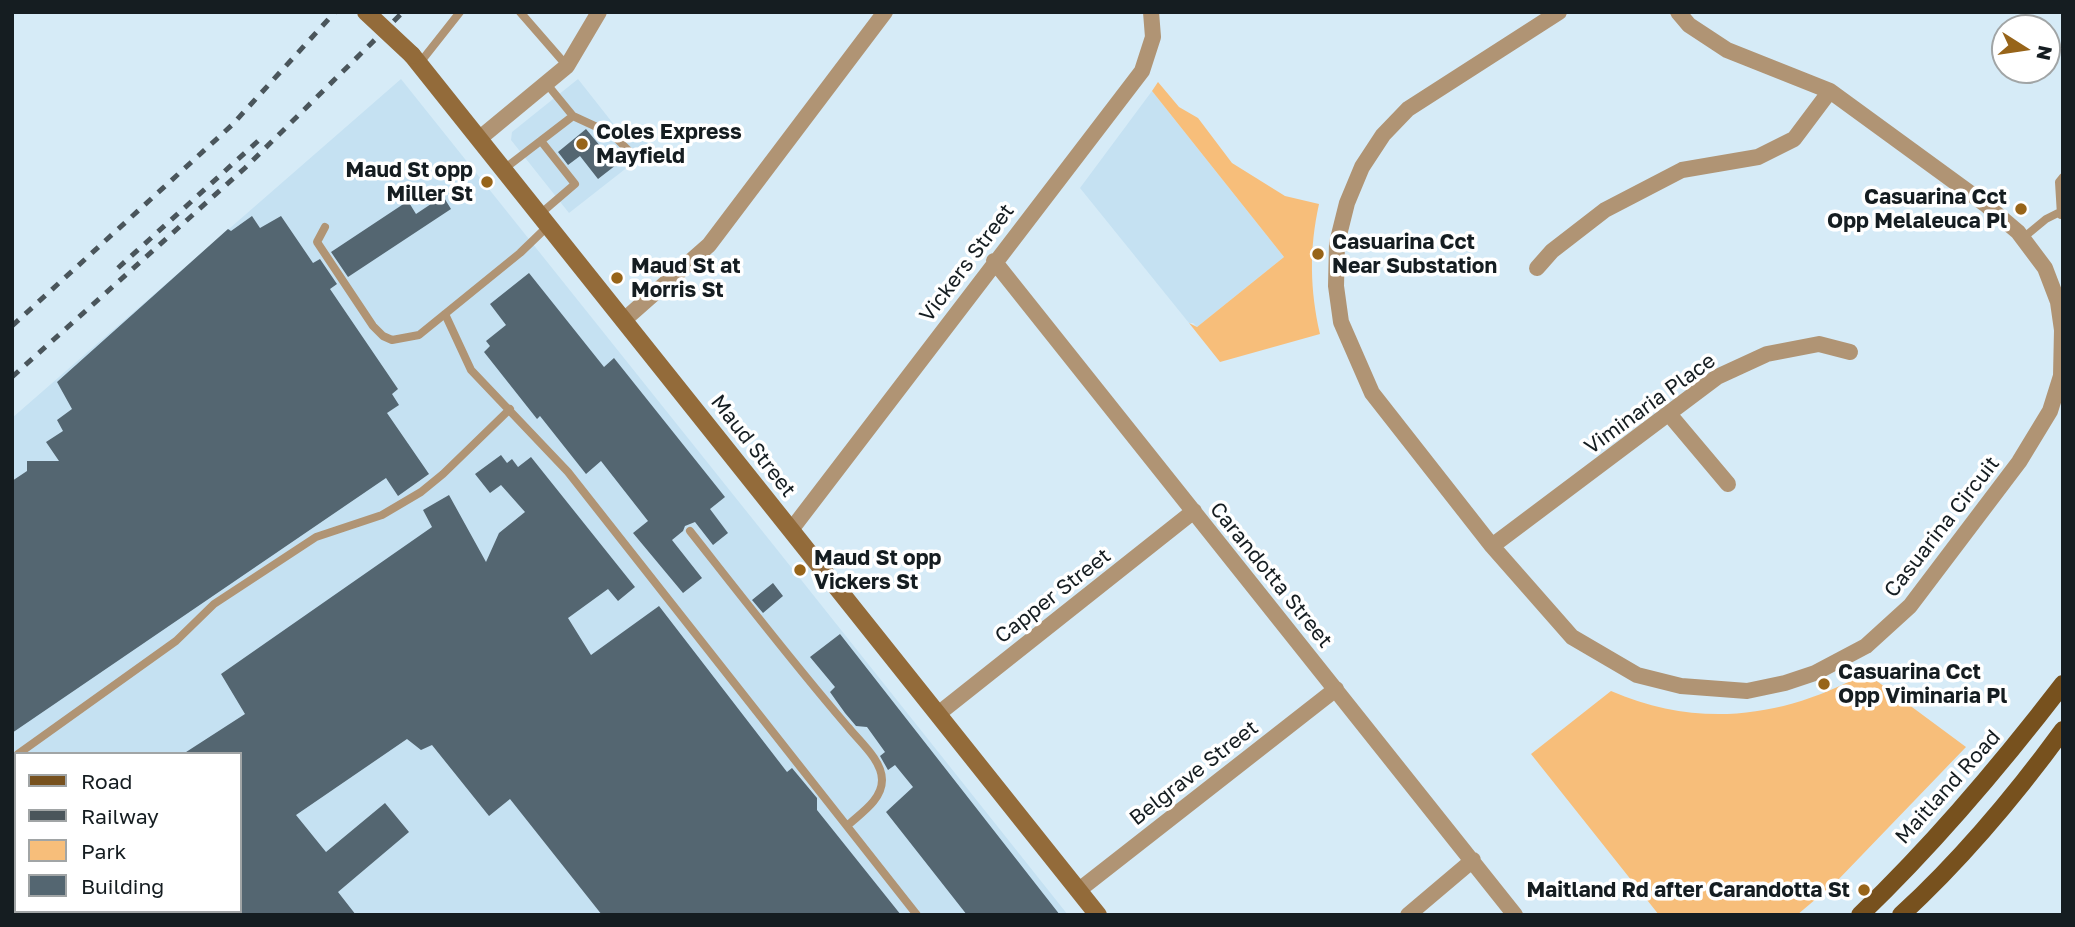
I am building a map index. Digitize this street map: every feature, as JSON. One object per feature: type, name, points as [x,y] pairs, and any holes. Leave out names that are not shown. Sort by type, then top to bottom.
[{"type":"main road","name":"Maud Street","points":[[366,12],[415,59],[480,138],[1098,915]]},
{"type":"main road","name":"Maitland Road","points":[[1860,915],[2003,762],[2063,684]]},
{"type":"main road","points":[[1900,915],[1978,838],[2028,778],[2063,730]]},
{"type":"street","points":[[480,138],[567,66],[599,12]]},
{"type":"street","points":[[624,320],[709,245],[885,12]]},
{"type":"street","name":"Vickers Street","points":[[790,530],[1142,71],[1153,37],[1151,12]]},
{"type":"street","name":"Casuarina Circuit","points":[[1559,12],[1408,109],[1382,135],[1362,167],[1347,203],[1337,243],[1336,286],[1341,322],[1372,393],[1492,546],[1572,637],[1637,675],[1681,687],[1747,691],[1815,673],[1866,646],[1910,606],[2019,462],[2050,411],[2061,376],[2062,331],[2057,302],[2045,268],[2022,238],[1984,204],[1830,92],[1727,50],[1689,25],[1678,12]]},
{"type":"street","points":[[1537,268],[1552,251],[1605,210],[1682,170],[1758,158],[1794,139],[1830,92]]},
{"type":"street","name":"Carandotta Street","points":[[994,261],[1515,915]]},
{"type":"street","name":"Viminaria Place","points":[[1492,546],[1717,377],[1767,354],[1819,344],[1850,352]]},
{"type":"street","points":[[1669,414],[1728,484]]},
{"type":"street","name":"Capper Street","points":[[937,714],[1194,512]]},
{"type":"street","name":"Belgrave Street","points":[[1079,890],[1335,689]]},
{"type":"street","points":[[1408,915],[1473,860]]},
{"type":"lane","points":[[415,59],[460,12]]},
{"type":"lane","points":[[520,12],[567,66]]},
{"type":"lane","points":[[546,82],[573,116],[612,134],[629,151]]},
{"type":"lane","points":[[504,169],[573,116]]},
{"type":"lane","points":[[326,227],[317,242],[373,326],[383,336],[392,340],[419,335],[514,258],[575,184],[541,141]]},
{"type":"lane","points":[[2022,238],[2046,219],[2061,215],[2059,182],[2063,177]]},
{"type":"lane","points":[[445,314],[471,370],[568,472],[917,915]]},
{"type":"lane","points":[[21,752],[176,641],[214,604],[316,537],[382,515],[421,492],[510,409]]},
{"type":"lane","points":[[690,531],[801,672],[873,757],[883,777],[880,790],[874,801],[848,825]]},
{"type":"shaded area","points":[[401,79],[1068,915],[12,915],[12,418]]},
{"type":"shaded area","name":"Coles Express Mayfield","points":[[578,79],[619,131],[631,122],[652,148],[569,213],[511,140],[512,132]]},
{"type":"shaded area","points":[[1152,91],[1284,257],[1197,327],[1189,323],[1080,188]]},
{"type":"green space","points":[[1158,82],[1179,107],[1198,118],[1232,163],[1285,196],[1319,204],[1312,269],[1320,334],[1220,362],[1189,323],[1197,327],[1284,257],[1152,91]]},
{"type":"green space","points":[[1866,673],[1966,747],[1836,882],[1797,915],[1659,915],[1531,754],[1611,691],[1676,711],[1740,713],[1804,700]]},
{"type":"building","points":[[586,129],[616,165],[598,179],[580,156],[568,165],[558,152]]},
{"type":"building","points":[[443,196],[451,209],[348,277],[331,252],[408,201],[416,214]]},
{"type":"building","points":[[252,216],[260,228],[281,216],[313,263],[320,259],[337,284],[330,289],[398,389],[392,394],[399,405],[387,413],[429,474],[398,496],[386,478],[12,733],[12,481],[27,471],[27,461],[59,461],[46,442],[63,431],[57,420],[72,409],[57,382],[228,229],[231,231]]},
{"type":"building","points":[[529,273],[604,367],[614,358],[725,497],[710,509],[728,533],[713,545],[695,522],[685,526],[672,540],[702,578],[683,593],[633,533],[648,521],[601,461],[586,474],[540,416],[537,419],[484,352],[490,346],[486,341],[506,325],[490,304]]},
{"type":"building","points":[[501,455],[507,463],[512,459],[518,467],[531,457],[635,587],[618,601],[608,589],[568,618],[591,655],[659,606],[787,772],[792,768],[817,798],[817,810],[901,915],[602,915],[510,799],[489,816],[432,745],[421,750],[407,739],[296,815],[326,852],[385,803],[409,832],[338,892],[356,915],[240,915],[242,752],[186,752],[245,714],[221,674],[432,527],[423,510],[449,495],[486,562],[499,533],[525,512],[501,485],[490,493],[475,474]]},
{"type":"building","points":[[773,583],[783,596],[763,613],[752,600]]},
{"type":"building","points":[[840,634],[1060,915],[967,915],[886,812],[913,787],[895,765],[888,770],[880,756],[885,752],[867,727],[856,726],[845,713],[830,692],[835,687],[810,657]]},
{"type":"railway","points":[[12,326],[232,125],[335,12]]},
{"type":"railway","points":[[12,377],[245,168],[403,12]]},
{"type":"railway","points":[[118,268],[258,141]]},
{"type":"place","name":"Coles Express Mayfield","points":[[582,144]]},
{"type":"place","name":"Maud St opp Miller St","points":[[487,182]]},
{"type":"place","name":"Casuarina Cct Opp Melaleuca Pl","points":[[2021,209]]},
{"type":"place","name":"Casuarina Cct Near Substation","points":[[1318,254]]},
{"type":"place","name":"Maud St at Morris St","points":[[617,278]]},
{"type":"place","name":"Maud St opp Vickers St","points":[[800,570]]},
{"type":"place","name":"Casuarina Cct Opp Viminaria Pl","points":[[1824,684]]},
{"type":"place","name":"Maitland Rd after Carandotta St","points":[[1864,890]]}]
